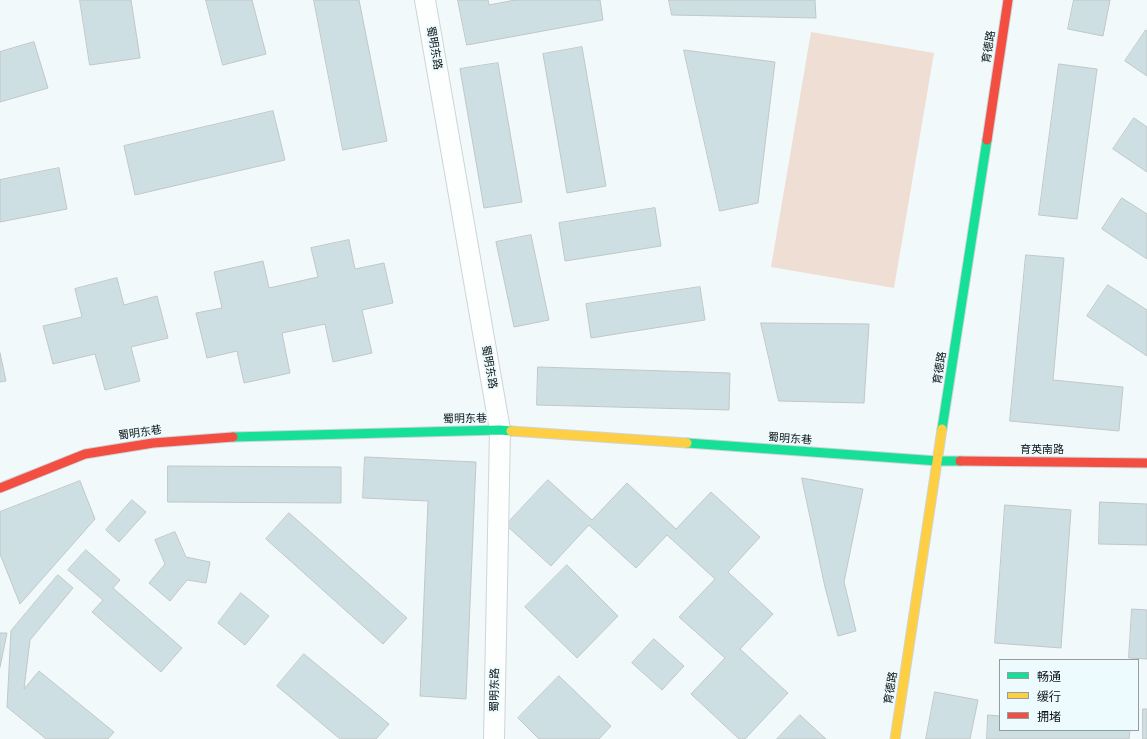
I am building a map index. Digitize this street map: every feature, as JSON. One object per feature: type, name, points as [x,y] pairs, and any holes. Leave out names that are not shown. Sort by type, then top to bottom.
[{"type":"street","name":"蜀明东路","points":[[425,0],[500,430],[494,739]]},
{"type":"street","name":"育德路","points":[[895,739],[1008,0]]},
{"type":"street","name":"蜀明东巷","points":[[0,488],[86,454],[152,443],[245,436],[500,430],[938,461]]},
{"type":"street","name":"育英南路","points":[[938,461],[1147,463]]},
{"type":"shaded area","points":[[811,32],[934,53],[894,288],[771,267]]},
{"type":"building","points":[[80,0],[131,0],[140,58],[90,65]]},
{"type":"building","points":[[206,0],[252,0],[266,54],[223,65]]},
{"type":"building","points":[[314,0],[359,0],[387,141],[343,150]]},
{"type":"building","points":[[458,0],[488,0],[489,5],[515,0],[600,0],[603,20],[467,45]]},
{"type":"building","points":[[669,0],[815,0],[816,18],[672,15]]},
{"type":"building","points":[[1074,0],[1110,0],[1103,36],[1068,29]]},
{"type":"building","points":[[1146,30],[1147,31],[1147,76],[1125,61]]},
{"type":"building","points":[[34,42],[48,88],[0,102],[0,52]]},
{"type":"building","points":[[582,47],[606,186],[567,193],[543,54]]},
{"type":"building","points":[[684,50],[775,62],[758,203],[720,211]]},
{"type":"building","points":[[498,63],[522,202],[484,208],[460,69]]},
{"type":"building","points":[[1059,64],[1097,69],[1077,219],[1039,215]]},
{"type":"building","points":[[273,111],[285,160],[135,195],[124,146]]},
{"type":"building","points":[[1134,118],[1147,127],[1147,172],[1113,149]]},
{"type":"building","points":[[59,168],[67,209],[0,222],[0,180]]},
{"type":"building","points":[[1122,198],[1147,214],[1147,259],[1102,229]]},
{"type":"building","points":[[655,208],[661,246],[565,261],[559,223]]},
{"type":"building","points":[[531,235],[549,320],[514,327],[496,242]]},
{"type":"building","points":[[349,240],[355,269],[384,263],[393,303],[362,310],[372,353],[333,362],[325,324],[282,333],[290,373],[244,383],[237,351],[207,358],[196,313],[222,308],[214,272],[263,261],[269,288],[318,277],[311,248]]},
{"type":"building","points":[[1026,255],[1064,258],[1053,380],[1123,387],[1119,431],[1010,421]]},
{"type":"building","points":[[117,278],[124,305],[157,296],[168,338],[131,347],[140,381],[105,390],[95,354],[53,364],[43,326],[82,317],[75,289]]},
{"type":"building","points":[[1108,285],[1147,310],[1147,356],[1087,316]]},
{"type":"building","points":[[700,287],[705,320],[591,338],[586,304]]},
{"type":"building","points":[[761,323],[869,324],[864,403],[779,401]]},
{"type":"building","points":[[0,353],[6,381],[0,382]]},
{"type":"building","points":[[538,367],[730,373],[729,410],[537,405]]},
{"type":"building","points":[[365,457],[476,462],[466,699],[420,696],[428,501],[363,498]]},
{"type":"building","points":[[168,466],[341,467],[341,503],[168,502]]},
{"type":"building","points":[[802,478],[863,489],[844,582],[856,631],[838,636],[825,587]]},
{"type":"building","points":[[548,480],[592,520],[627,483],[676,529],[711,492],[760,537],[728,572],[773,614],[740,649],[788,693],[745,739],[739,739],[691,694],[725,658],[679,617],[715,579],[667,535],[636,568],[589,525],[551,566],[506,525]]},
{"type":"building","points":[[80,481],[95,519],[20,604],[0,554],[0,512]]},
{"type":"building","points":[[132,500],[146,512],[119,542],[106,530]]},
{"type":"building","points":[[1100,502],[1147,504],[1147,545],[1099,544]]},
{"type":"building","points":[[1005,505],[1071,510],[1061,648],[995,643]]},
{"type":"building","points":[[289,513],[407,618],[383,644],[266,539]]},
{"type":"building","points":[[175,532],[186,557],[210,562],[206,583],[187,580],[170,601],[149,583],[165,564],[155,540]]},
{"type":"building","points":[[86,550],[120,580],[113,588],[182,648],[161,672],[92,612],[103,600],[68,570]]},
{"type":"building","points":[[567,565],[618,616],[577,658],[525,607]]},
{"type":"building","points":[[58,575],[73,588],[30,640],[24,689],[39,671],[114,732],[108,739],[46,739],[7,707],[11,631]]},
{"type":"building","points":[[241,593],[269,616],[245,645],[218,623]]},
{"type":"building","points":[[1132,609],[1147,610],[1147,659],[1129,658]]},
{"type":"building","points":[[0,633],[7,633],[0,667]]},
{"type":"building","points":[[654,639],[684,666],[662,690],[632,663]]},
{"type":"building","points":[[304,654],[389,724],[376,739],[340,739],[277,686]]},
{"type":"building","points":[[559,676],[611,726],[599,739],[539,739],[518,718]]},
{"type":"building","points":[[935,692],[978,700],[970,739],[926,739]]},
{"type":"building","points":[[1143,709],[1147,709],[1147,739],[1143,739]]},
{"type":"building","points":[[800,715],[826,739],[777,739]]},
{"type":"building","points":[[988,715],[999,716],[999,731],[1130,731],[1129,739],[987,739]]},
{"type":"traffic: fast","points":[[942,429],[987,140]]},
{"type":"traffic: fast","points":[[233,437],[500,430],[511,431]]},
{"type":"traffic: fast","points":[[687,443],[938,461],[960,461]]},
{"type":"traffic: slow","points":[[895,739],[942,429]]},
{"type":"traffic: slow","points":[[511,431],[687,443]]},
{"type":"traffic: jam","points":[[987,140],[1008,0]]},
{"type":"traffic: jam","points":[[0,488],[85,454],[153,443],[233,437]]},
{"type":"traffic: jam","points":[[960,461],[1147,463]]}]
